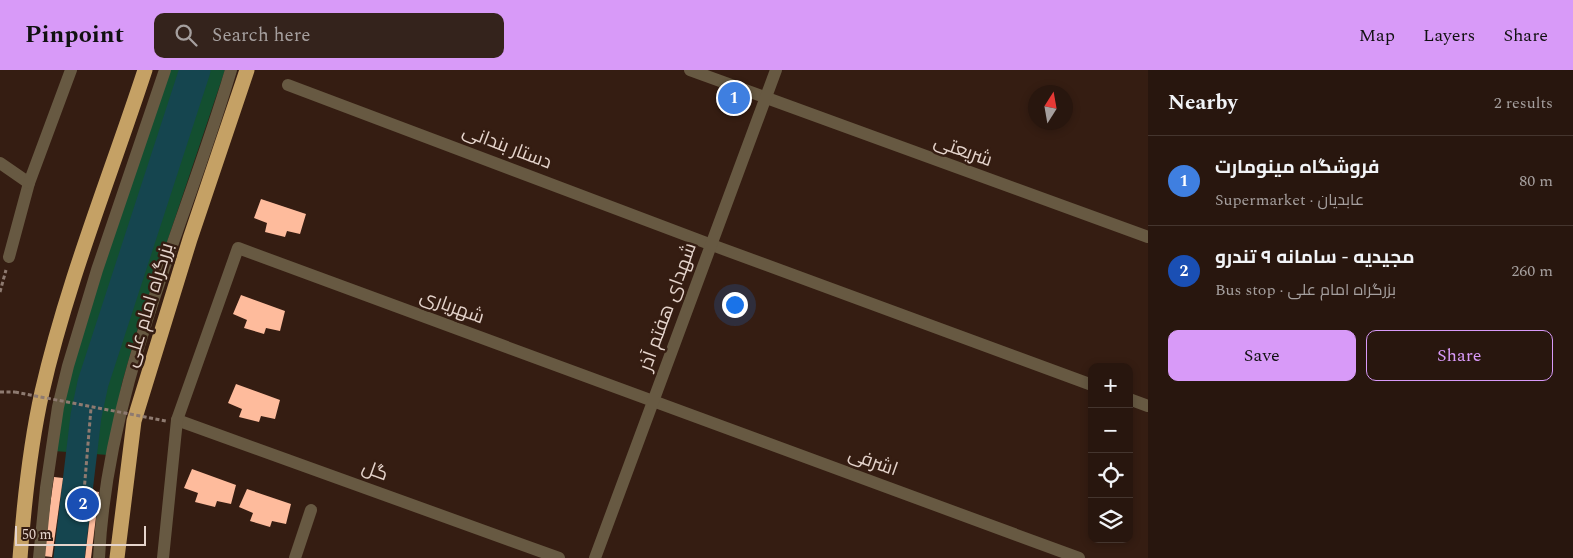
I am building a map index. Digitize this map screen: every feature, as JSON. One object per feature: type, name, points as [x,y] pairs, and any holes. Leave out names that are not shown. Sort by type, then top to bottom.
[{"type":"highway","points":[[20,558],[28,483],[42,393],[66,303],[145,70]]},
{"type":"highway","name":"بزرگراه امام علی","points":[[117,558],[134,421],[190,239],[247,70]]},
{"type":"street","points":[[9,258],[29,183],[71,70]]},
{"type":"street","points":[[39,558],[57,416],[68,366],[97,270],[165,70]]},
{"type":"street","points":[[99,558],[110,464],[121,410],[164,266],[231,70]]},
{"type":"street","name":"شریعتی","points":[[690,70],[1148,237]]},
{"type":"street","name":"شهدای هفتم آذر","points":[[595,558],[776,70]]},
{"type":"street","name":"دستار بندانی","points":[[288,85],[712,245],[1088,384]]},
{"type":"street","points":[[0,163],[29,183]]},
{"type":"street","name":"شهریاری","points":[[172,421],[238,248],[653,402]]},
{"type":"street","points":[[1133,400],[1148,406]]},
{"type":"street","name":"اشرفی","points":[[653,402],[1079,558]]},
{"type":"street","points":[[164,558],[172,421]]},
{"type":"street","name":"گل","points":[[172,421],[559,558]]},
{"type":"street","points":[[295,558],[311,510]]},
{"type":"path","points":[[0,292],[9,258]]},
{"type":"path","points":[[0,392],[15,392],[91,408],[172,421]]},
{"type":"path","points":[[83,504],[91,408]]},
{"type":"green space","points":[[170,70],[225,70],[137,331],[122,383],[108,455],[54,451],[71,372],[92,299]]},
{"type":"building","points":[[261,199],[306,214],[300,234],[287,231],[285,237],[265,232],[267,223],[254,218]]},
{"type":"building","points":[[241,295],[285,311],[280,331],[266,328],[264,334],[244,328],[247,320],[233,314]]},
{"type":"building","points":[[236,384],[280,400],[275,419],[261,416],[259,422],[239,417],[242,409],[228,403]]},
{"type":"building","points":[[192,469],[236,485],[231,504],[217,501],[215,507],[195,502],[198,493],[184,488]]},
{"type":"building","points":[[54,477],[63,478],[52,557],[43,556]]},
{"type":"building","points":[[247,489],[291,504],[286,524],[272,521],[270,527],[250,521],[253,513],[239,507]]},
{"type":"building","points":[[93,491],[99,492],[91,558],[85,558]]},
{"type":"waterway","points":[[69,558],[86,416],[93,383],[195,70]]},
{"type":"place","name":"فروشگاه مینومارت","points":[[734,98]]},
{"type":"place","name":"مجیدیه - سامانه ۹ تندرو","points":[[83,504]]}]
